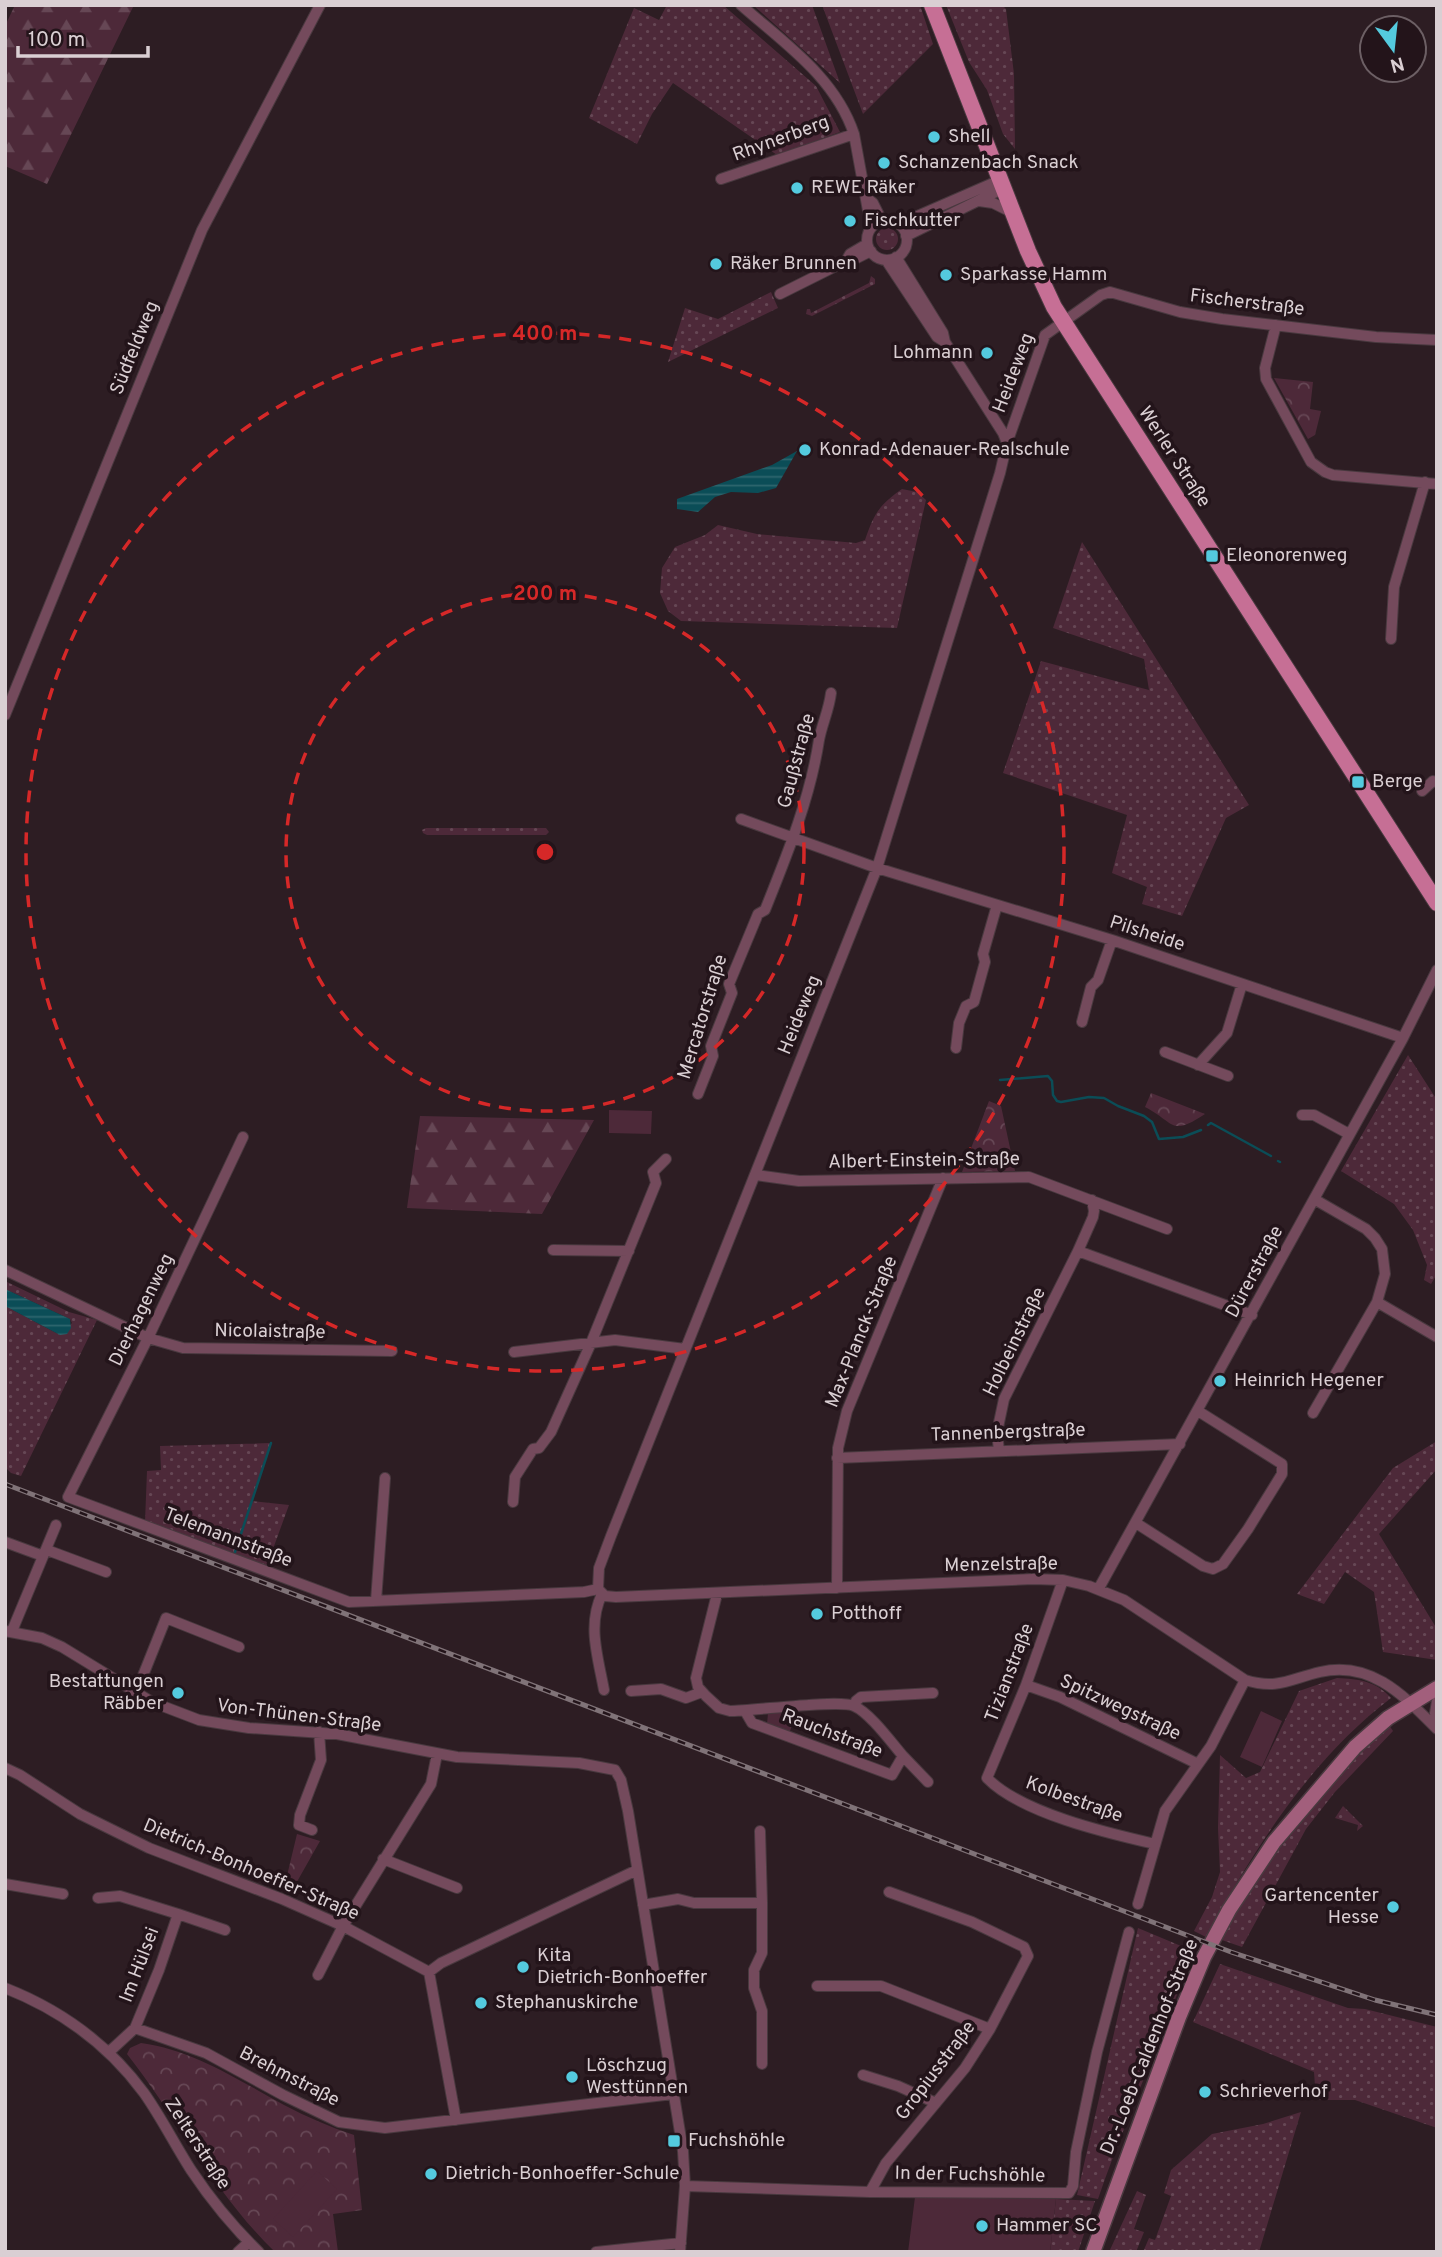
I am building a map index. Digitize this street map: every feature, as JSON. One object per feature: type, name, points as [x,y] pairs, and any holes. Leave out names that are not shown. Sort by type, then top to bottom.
[{"type":"main road","name":"Werler Straße","points":[[932,5],[1012,212],[1041,281],[1062,320],[1437,902]]},
{"type":"main road","name":"Dr.-Loeb-Caldenhof-Straße","points":[[1093,2252],[1175,2028],[1205,1957],[1229,1910],[1256,1867],[1354,1747],[1410,1702],[1437,1688]]},
{"type":"street","name":"Südfeldweg","points":[[5,715],[202,230],[320,5]]},
{"type":"street","name":"Rhynerberg","points":[[741,5],[825,81],[849,120],[868,199],[866,204],[871,227]]},
{"type":"street","name":"Rhynerberg","points":[[721,179],[854,134]]},
{"type":"street","points":[[906,236],[979,201],[1002,184]]},
{"type":"street","points":[[899,224],[1002,184]]},
{"type":"street","name":"Rhynerberg","points":[[868,199],[882,221]]},
{"type":"street","points":[[979,201],[993,203],[1012,212]]},
{"type":"street","points":[[882,221],[899,224],[906,236],[906,246],[891,259],[869,248],[867,238],[871,227],[882,221]]},
{"type":"street","points":[[780,294],[853,260],[869,248]]},
{"type":"street","name":"Heideweg","points":[[891,259],[943,333],[945,342],[1007,443]]},
{"type":"street","name":"Fischerstraße","points":[[1062,320],[1110,292],[1180,312],[1376,337],[1437,340]]},
{"type":"street","name":"Heideweg","points":[[604,1690],[593,1625],[600,1591],[597,1578],[602,1561],[877,868],[1007,443],[1040,344],[1045,335],[1062,320]]},
{"type":"street","points":[[1276,325],[1265,368],[1266,379],[1311,462],[1334,475],[1437,484]]},
{"type":"street","points":[[1391,639],[1394,587],[1425,482]]},
{"type":"street","name":"Gaußstraße","points":[[794,837],[818,756],[831,693]]},
{"type":"street","points":[[1422,791],[1433,781],[1437,782]]},
{"type":"street","name":"Pilsheide","points":[[741,819],[877,868],[1112,940],[1403,1038]]},
{"type":"street","name":"Mercatorstraße","points":[[698,1094],[713,1056],[711,1046],[732,993],[729,984],[758,914],[765,910],[794,837]]},
{"type":"street","points":[[956,1048],[959,1023],[966,1006],[974,1002],[985,962],[983,954],[997,905]]},
{"type":"street","points":[[1082,1022],[1091,987],[1098,980],[1112,940]]},
{"type":"street","name":"Dürerstraße","points":[[1099,1588],[1252,1315],[1403,1038],[1437,970]]},
{"type":"street","points":[[1198,1065],[1227,1033],[1242,984]]},
{"type":"street","points":[[1165,1052],[1228,1076]]},
{"type":"street","points":[[1302,1115],[1314,1115],[1349,1134]]},
{"type":"street","name":"Dierhagenweg","points":[[68,1497],[148,1338],[243,1137]]},
{"type":"street","points":[[513,1502],[515,1476],[533,1449],[539,1448],[551,1432],[591,1343],[656,1183],[653,1172],[666,1159]]},
{"type":"street","name":"Albert-Einstein-Straße","points":[[756,1175],[799,1181],[1029,1177],[1167,1229]]},
{"type":"street","name":"Max-Planck-Straße","points":[[837,1588],[838,1458],[847,1411],[943,1178]]},
{"type":"street","points":[[1313,1413],[1377,1302],[1385,1273],[1382,1249],[1366,1229],[1314,1199]]},
{"type":"street","name":"Holbeinstraße","points":[[999,1451],[997,1432],[1004,1399],[1078,1251],[1093,1217],[1092,1200]]},
{"type":"street","points":[[553,1250],[629,1251]]},
{"type":"street","points":[[1078,1251],[1252,1315]]},
{"type":"street","name":"Nicolaistraße","points":[[5,1270],[148,1338],[183,1348],[392,1351]]},
{"type":"street","points":[[1377,1302],[1437,1337]]},
{"type":"street","points":[[514,1352],[615,1340],[685,1349]]},
{"type":"street","points":[[1136,1523],[1203,1566],[1213,1569],[1223,1564],[1237,1545],[1282,1474],[1282,1464],[1198,1411]]},
{"type":"street","name":"Tannenbergstraße","points":[[838,1458],[1180,1444]]},
{"type":"street","points":[[376,1601],[385,1478]]},
{"type":"street","name":"Telemannstraße","points":[[68,1497],[349,1602],[600,1591]]},
{"type":"street","points":[[9,1631],[56,1525]]},
{"type":"street","points":[[5,1542],[106,1572]]},
{"type":"street","name":"Menzelstraße","points":[[600,1591],[609,1597],[1032,1579],[1063,1580],[1099,1588],[1130,1604],[1245,1679],[1270,1686],[1286,1684],[1327,1671],[1361,1671],[1391,1686],[1437,1729]]},
{"type":"street","name":"Tizianstraße","points":[[987,1778],[1026,1685],[1063,1580]]},
{"type":"street","points":[[631,1690],[662,1689],[686,1698],[702,1692],[696,1678],[717,1594]]},
{"type":"street","points":[[136,1693],[166,1618],[239,1647]]},
{"type":"street","name":"Von-Thünen-Straße","points":[[9,1631],[42,1638],[62,1647],[160,1706],[208,1722],[249,1728],[318,1732],[437,1754],[608,1767],[618,1773],[621,1780],[637,1870]]},
{"type":"street","points":[[1138,1904],[1165,1811],[1211,1746],[1245,1679]]},
{"type":"street","name":"Spitzwegstraße","points":[[1026,1685],[1060,1697],[1198,1764]]},
{"type":"street","name":"Rauchstraße","points":[[702,1692],[725,1711],[854,1706],[866,1715],[928,1782]]},
{"type":"street","name":"Rauchstraße","points":[[854,1706],[861,1697],[933,1693]]},
{"type":"street","points":[[1437,1700],[1437,1723]]},
{"type":"street","name":"Rauchstraße","points":[[745,1711],[752,1723],[892,1775],[903,1756]]},
{"type":"street","points":[[312,1830],[299,1825],[300,1815],[321,1760],[318,1732]]},
{"type":"street","points":[[318,1975],[343,1926],[431,1784],[437,1754]]},
{"type":"street","name":"Dietrich-Bonhoeffer-Straße","points":[[5,1769],[20,1775],[80,1814],[149,1848],[282,1899],[343,1926],[429,1972]]},
{"type":"street","name":"Kolbestraße","points":[[987,1778],[995,1787],[1022,1802],[1100,1832],[1155,1844]]},
{"type":"street","points":[[760,1831],[762,1953],[754,1970],[754,1988],[762,2011],[762,2064]]},
{"type":"street","points":[[383,1859],[457,1888]]},
{"type":"street","points":[[456,2120],[429,1972],[441,1963],[637,1870],[685,2186],[681,2248],[596,2252]]},
{"type":"street","points":[[5,1884],[63,1894]]},
{"type":"street","name":"Gropiusstraße","points":[[870,2192],[886,2163],[965,2067],[990,2029],[1028,1956],[1024,1947],[972,1922],[889,1892]]},
{"type":"street","name":"Im Hülsei","points":[[98,1898],[120,1896],[225,1930]]},
{"type":"street","points":[[643,1905],[678,1899],[694,1903],[762,1903]]},
{"type":"street","name":"Im Hülsei","points":[[135,2028],[178,1914]]},
{"type":"street","name":"In der Fuchshöhle","points":[[685,2186],[870,2192],[1069,2193],[1073,2186],[1076,2152],[1097,2052],[1129,1932]]},
{"type":"street","points":[[817,1986],[881,1986],[990,2029]]},
{"type":"street","points":[[5,1988],[30,1998],[63,2017],[109,2052],[135,2028]]},
{"type":"street","name":"Brehmstraße","points":[[135,2028],[206,2053],[339,2122],[385,2128],[673,2094]]},
{"type":"street","name":"Zelterstraße","points":[[109,2052],[144,2093],[192,2171],[219,2208],[259,2252]]},
{"type":"street","points":[[863,2076],[898,2086],[936,2104]]},
{"type":"street","points":[[238,2252],[249,2242]]},
{"type":"green space","points":[[15,5],[134,5],[47,184],[5,166],[5,26]]},
{"type":"green space","points":[[667,5],[723,5],[816,86],[840,132],[777,155],[673,83],[652,114],[637,144],[589,118],[634,8],[659,20]]},
{"type":"green space","points":[[753,5],[812,5],[840,83]]},
{"type":"green space","points":[[822,5],[920,5],[933,44],[863,114]]},
{"type":"green space","points":[[946,5],[1002,5],[1006,9],[1014,74],[1015,149],[1003,134],[987,90],[969,62]]},
{"type":"green space","points":[[887,228],[895,231],[898,239],[895,247],[887,250],[879,247],[876,239],[879,231]]},
{"type":"green space","points":[[871,276],[875,279],[875,284],[812,316],[806,314],[807,309],[810,309],[811,313],[869,283]]},
{"type":"green space","points":[[771,292],[778,308],[668,362],[685,308],[718,319]]},
{"type":"green space","points":[[1274,378],[1313,382],[1310,409],[1321,411],[1315,435],[1308,439]]},
{"type":"green space","points":[[902,489],[917,492],[926,500],[897,628],[681,621],[668,611],[660,593],[662,568],[675,547],[705,535],[718,525],[757,534],[856,543],[865,540],[878,511]]},
{"type":"green space","points":[[1082,542],[1249,805],[1226,818],[1182,916],[1142,904],[1147,887],[1112,873],[1127,815],[1003,773],[1041,661],[1149,690],[1144,659],[1053,628]]},
{"type":"green space","points":[[546,828],[549,832],[546,835],[427,835],[422,830]]},
{"type":"green space","points":[[1408,1055],[1437,1100],[1437,1274],[1431,1284],[1424,1280],[1427,1265],[1413,1230],[1394,1204],[1341,1171]]},
{"type":"green space","points":[[1151,1093],[1205,1114],[1185,1125],[1174,1125],[1145,1107]]},
{"type":"green space","points":[[989,1101],[1001,1106],[1015,1171],[962,1172]]},
{"type":"green space","points":[[609,1110],[652,1111],[651,1134],[609,1133]]},
{"type":"green space","points":[[420,1116],[594,1120],[542,1214],[407,1208]]},
{"type":"green space","points":[[5,1281],[69,1312],[97,1320],[21,1476],[11,1473],[5,1467],[5,1306],[60,1335],[72,1323],[70,1319],[5,1289]]},
{"type":"green space","points":[[1437,1441],[1437,1469],[1379,1534],[1437,1629],[1437,1660],[1383,1652],[1374,1592],[1345,1572],[1324,1604],[1297,1594],[1393,1468]]},
{"type":"green space","points":[[271,1443],[251,1501],[289,1505],[266,1568],[145,1522],[147,1471],[161,1470],[160,1446]]},
{"type":"green space","points":[[1337,1678],[1367,1682],[1391,1698],[1335,1749],[1286,1808],[1244,1871],[1206,1937],[1194,1931],[1212,1897],[1220,1872],[1220,1755],[1246,1778],[1260,1772],[1299,1691]]},
{"type":"green space","points":[[797,1711],[789,1734],[767,1725],[768,1713]]},
{"type":"green space","points":[[1261,1711],[1282,1721],[1262,1767],[1240,1757]]},
{"type":"green space","points":[[1389,1725],[1393,1731],[1335,1792],[1306,1829],[1242,1947],[1219,1939],[1289,1830],[1344,1769]]},
{"type":"green space","points":[[1343,1806],[1363,1826],[1357,1831],[1358,1825],[1335,1818]]},
{"type":"green space","points":[[297,1834],[320,1841],[294,1887],[285,1884]]},
{"type":"green space","points":[[1138,1928],[1193,1951],[1098,2199],[1077,2195]]},
{"type":"green space","points":[[1220,1964],[1348,2008],[1365,2009],[1437,2027],[1437,2128],[1355,2100],[1316,2100],[1314,2072],[1193,2022]]},
{"type":"green space","points":[[141,2043],[197,2059],[301,2114],[354,2135],[362,2210],[333,2214],[338,2252],[275,2252],[254,2230],[215,2181],[127,2054],[130,2048]]},
{"type":"green space","points":[[1301,2112],[1259,2252],[1143,2252],[1149,2238],[1155,2240],[1171,2196],[1164,2193],[1171,2170],[1212,2134],[1263,2124]]},
{"type":"green space","points":[[317,2171],[337,2189],[293,2237],[273,2219]]},
{"type":"green space","points":[[1137,2191],[1146,2195],[1134,2229],[1144,2232],[1136,2252],[1109,2252]]},
{"type":"green space","name":"Hammer SC","points":[[915,2197],[1056,2199],[1050,2252],[908,2252]]},
{"type":"green space","points":[[1056,2199],[1095,2201],[1078,2252],[1050,2252]]},
{"type":"water","points":[[797,451],[776,488],[758,493],[731,492],[715,497],[698,512],[677,509],[677,499],[772,465]]},
{"type":"water","points":[[5,1289],[70,1319],[71,1328],[67,1334],[60,1335],[5,1306]]},
{"type":"waterway","points":[[1000,1080],[1048,1076],[1057,1101],[1104,1098],[1144,1116],[1152,1122],[1159,1139],[1183,1137],[1201,1130]]},
{"type":"waterway","points":[[1208,1125],[1211,1123],[1271,1156]]},
{"type":"waterway","points":[[234,1555],[271,1443]]},
{"type":"railway","points":[[5,1484],[1231,1952],[1375,2000],[1437,2015]]},
{"type":"place","name":"Shell","points":[[934,137]]},
{"type":"place","name":"Schanzenbach Snack","points":[[884,163]]},
{"type":"place","name":"REWE Räker","points":[[797,188]]},
{"type":"place","name":"Fischkutter","points":[[850,221]]},
{"type":"place","name":"Räker Brunnen","points":[[716,264]]},
{"type":"place","name":"Sparkasse Hamm","points":[[946,275]]},
{"type":"place","name":"Lohmann","points":[[987,353]]},
{"type":"place","name":"Konrad-Adenauer-Realschule","points":[[805,450]]},
{"type":"place","name":"Eleonorenweg","points":[[1212,556]]},
{"type":"place","name":"Berge","points":[[1358,782]]},
{"type":"place","name":"Heinrich Hegener","points":[[1220,1381]]},
{"type":"place","name":"Potthoff","points":[[817,1614]]},
{"type":"place","name":"Bestattungen Räbber","points":[[178,1693]]},
{"type":"place","name":"Gartencenter Hesse","points":[[1393,1907]]},
{"type":"place","name":"Kita Dietrich-Bonhoeffer","points":[[523,1967]]},
{"type":"place","name":"Stephanuskirche","points":[[481,2003]]},
{"type":"place","name":"Löschzug Westtünnen","points":[[572,2077]]},
{"type":"place","name":"Schrieverhof","points":[[1205,2092]]},
{"type":"place","name":"Fuchshöhle","points":[[674,2141]]},
{"type":"place","name":"Dietrich-Bonhoeffer-Schule","points":[[431,2174]]},
{"type":"place","name":"Hammer SC","points":[[982,2226]]}]
